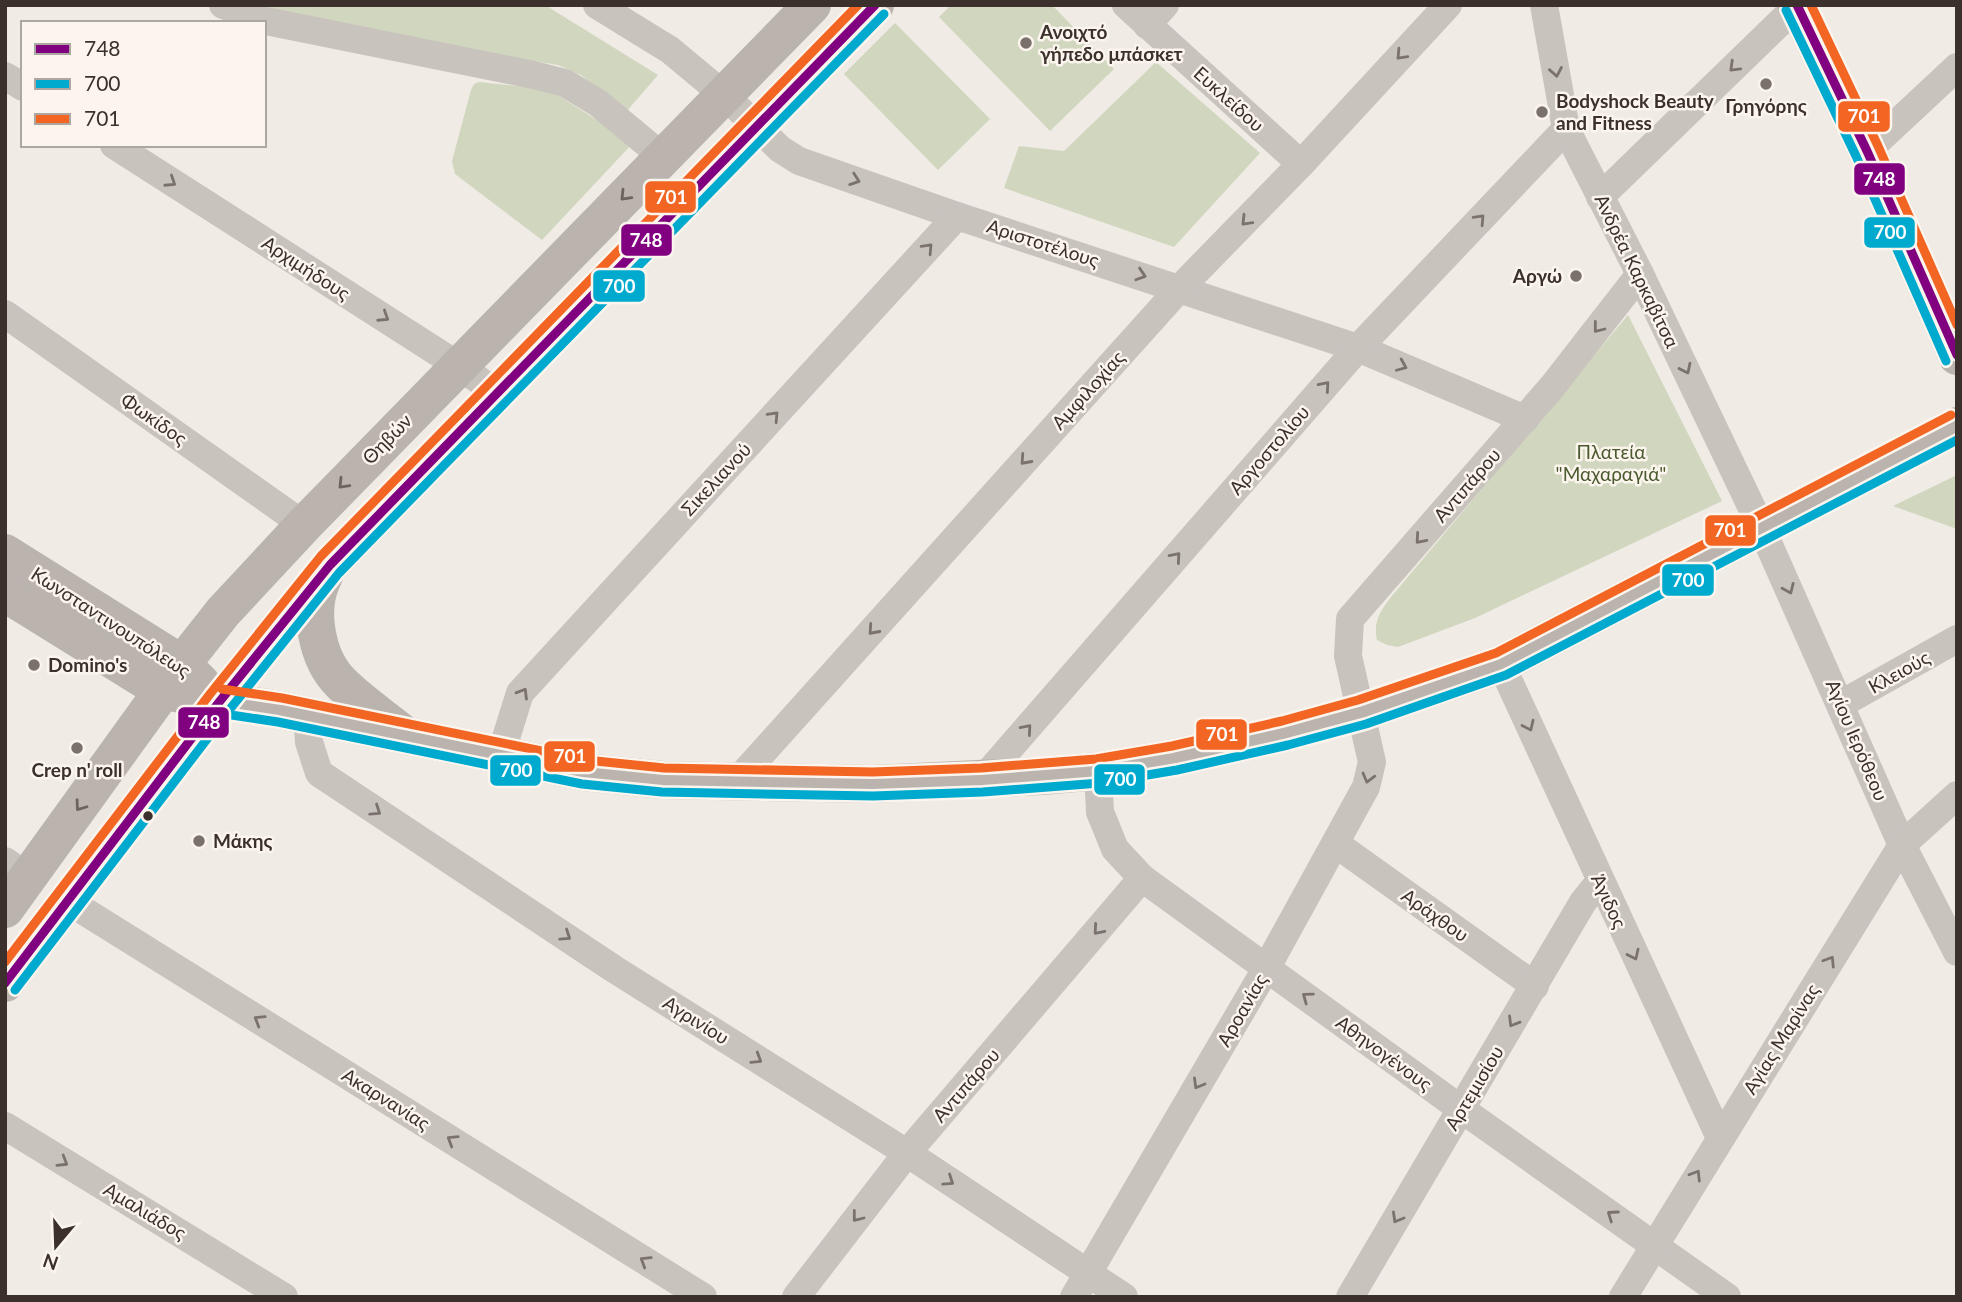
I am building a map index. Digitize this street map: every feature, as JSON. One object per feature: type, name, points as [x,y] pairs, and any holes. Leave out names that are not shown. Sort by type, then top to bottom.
[{"type":"main road","name":"Θηβών","points":[[5,909],[17,869],[223,612],[304,525],[812,5]]},
{"type":"main road","points":[[5,983],[220,701],[330,565],[875,5]]},
{"type":"main road","points":[[1792,10],[1867,151],[1957,355]]},
{"type":"main road","name":"Κωνσταντινουπόλεως","points":[[5,593],[220,701],[307,715],[500,757],[584,772],[663,780],[873,784],[982,780],[1098,771],[1226,748],[1362,712],[1501,664],[1957,426]]},
{"type":"main road","name":"Κωνσταντινουπόλεως","points":[[5,554],[172,678]]},
{"type":"main road","points":[[330,565],[321,583],[316,619],[318,637],[330,669],[342,684],[407,737]]},
{"type":"street","points":[[223,5],[266,21],[565,83],[598,103],[663,157]]},
{"type":"street","name":"Αριστοτέλους","points":[[597,5],[670,50],[724,95],[787,154],[799,160],[957,216],[1359,348],[1524,419]]},
{"type":"street","name":"Ευκλείδου","points":[[1126,5],[1156,15],[1301,164]]},
{"type":"street","name":"Αμφιλοχίας","points":[[736,782],[1180,288],[1301,164],[1448,5]]},
{"type":"street","name":"Ανδρέα Καρκαβίτσα","points":[[1544,5],[1566,129],[1640,274],[1761,527]]},
{"type":"street","points":[[1600,197],[1792,10]]},
{"type":"street","points":[[1867,151],[1957,67]]},
{"type":"street","points":[[5,76],[21,86]]},
{"type":"street","name":"Αργοστολίου","points":[[982,780],[1359,348],[1566,129]]},
{"type":"street","name":"Αρχιμήδους","points":[[117,147],[497,393]]},
{"type":"street","name":"Σικελιανού","points":[[500,757],[520,693],[957,216]]},
{"type":"street","name":"Αντιπάρου","points":[[1362,712],[1348,656],[1350,619],[1524,419],[1640,274]]},
{"type":"street","name":"Φωκίδος","points":[[5,314],[304,525]]},
{"type":"street","name":"Αγίου Ιερόθεου","points":[[1761,527],[1902,845],[1957,952]]},
{"type":"street","name":"Κλειούς","points":[[1841,704],[1957,639]]},
{"type":"street","name":"Άγιδος","points":[[1501,664],[1720,1138]]},
{"type":"street","name":"Αροανίας","points":[[1081,1285],[1267,967],[1366,787],[1372,762],[1362,712]]},
{"type":"street","name":"Αγρινίου","points":[[307,715],[309,743],[319,773],[614,969],[907,1153],[1081,1285],[1124,1297]]},
{"type":"street","name":"Αθηνογένους","points":[[1098,771],[1100,812],[1115,849],[1142,878],[1727,1297]]},
{"type":"street","name":"Αγίας Μαρίνας","points":[[1623,1297],[1902,845],[1957,795]]},
{"type":"street","name":"Αράχθου","points":[[1336,844],[1535,986]]},
{"type":"street","name":"Αντιπάρου","points":[[796,1297],[907,1153],[1142,878]]},
{"type":"street","name":"Αρτεμισίου","points":[[1350,1297],[1583,902],[1600,881]]},
{"type":"street","name":"Ακαρνανίας","points":[[68,901],[690,1294]]},
{"type":"street","name":"Αμαλιάδος","points":[[5,1126],[285,1297]]},
{"type":"green space","points":[[259,5],[545,5],[658,75],[626,112],[581,75],[558,65],[393,38]]},
{"type":"green space","name":"Ανοιχτό γήπεδο μπάσκετ","points":[[951,5],[1052,5],[1114,69],[1050,131],[939,17]]},
{"type":"green space","points":[[895,23],[990,119],[938,170],[844,74]]},
{"type":"green space","points":[[1156,62],[1260,153],[1174,247],[1004,188],[1019,146],[1064,151]]},
{"type":"green space","points":[[479,82],[548,89],[633,143],[542,240],[455,174],[452,161],[471,90],[474,84]]},
{"type":"green space","name":"Πλατεία \"Μαχαραγιά\"","points":[[1628,315],[1722,501],[1475,618],[1398,647],[1377,640],[1378,617],[1391,597]]},
{"type":"green space","points":[[1957,475],[1957,529],[1893,506]]},
{"type":"transit line","name":"701","points":[[5,962],[210,694],[321,556],[858,5]]},
{"type":"transit line","name":"748","points":[[5,983],[220,701],[330,565],[875,5]]},
{"type":"transit line","name":"748","points":[[1797,5],[1867,151],[1957,355]]},
{"type":"transit line","name":"701","points":[[1811,5],[1878,146],[1957,325]]},
{"type":"transit line","name":"700","points":[[1786,10],[1856,156],[1946,361]]},
{"type":"transit line","name":"700","points":[[15,990],[230,709],[339,573],[884,14]]},
{"type":"transit line","name":"701","points":[[222,689],[282,698],[586,760],[664,768],[873,772],[981,768],[1096,759],[1172,746],[1282,721],[1358,700],[1496,653],[1951,415]]},
{"type":"transit line","name":"700","points":[[218,713],[278,722],[582,784],[662,792],[873,796],[983,792],[1100,783],[1177,770],[1288,745],[1366,724],[1506,675],[1957,440]]},
{"type":"place","name":"Ανοιχτό γήπεδο μπάσκετ","points":[[1026,43]]},
{"type":"place","name":"Γρηγόρης","points":[[1766,84]]},
{"type":"place","name":"Bodyshock Beauty and Fitness","points":[[1542,112]]},
{"type":"place","name":"Αργώ","points":[[1576,276]]},
{"type":"place","name":"Domino's","points":[[34,665]]},
{"type":"place","name":"Crep n' roll","points":[[77,748]]},
{"type":"place","name":"Μάκης","points":[[199,841]]}]
